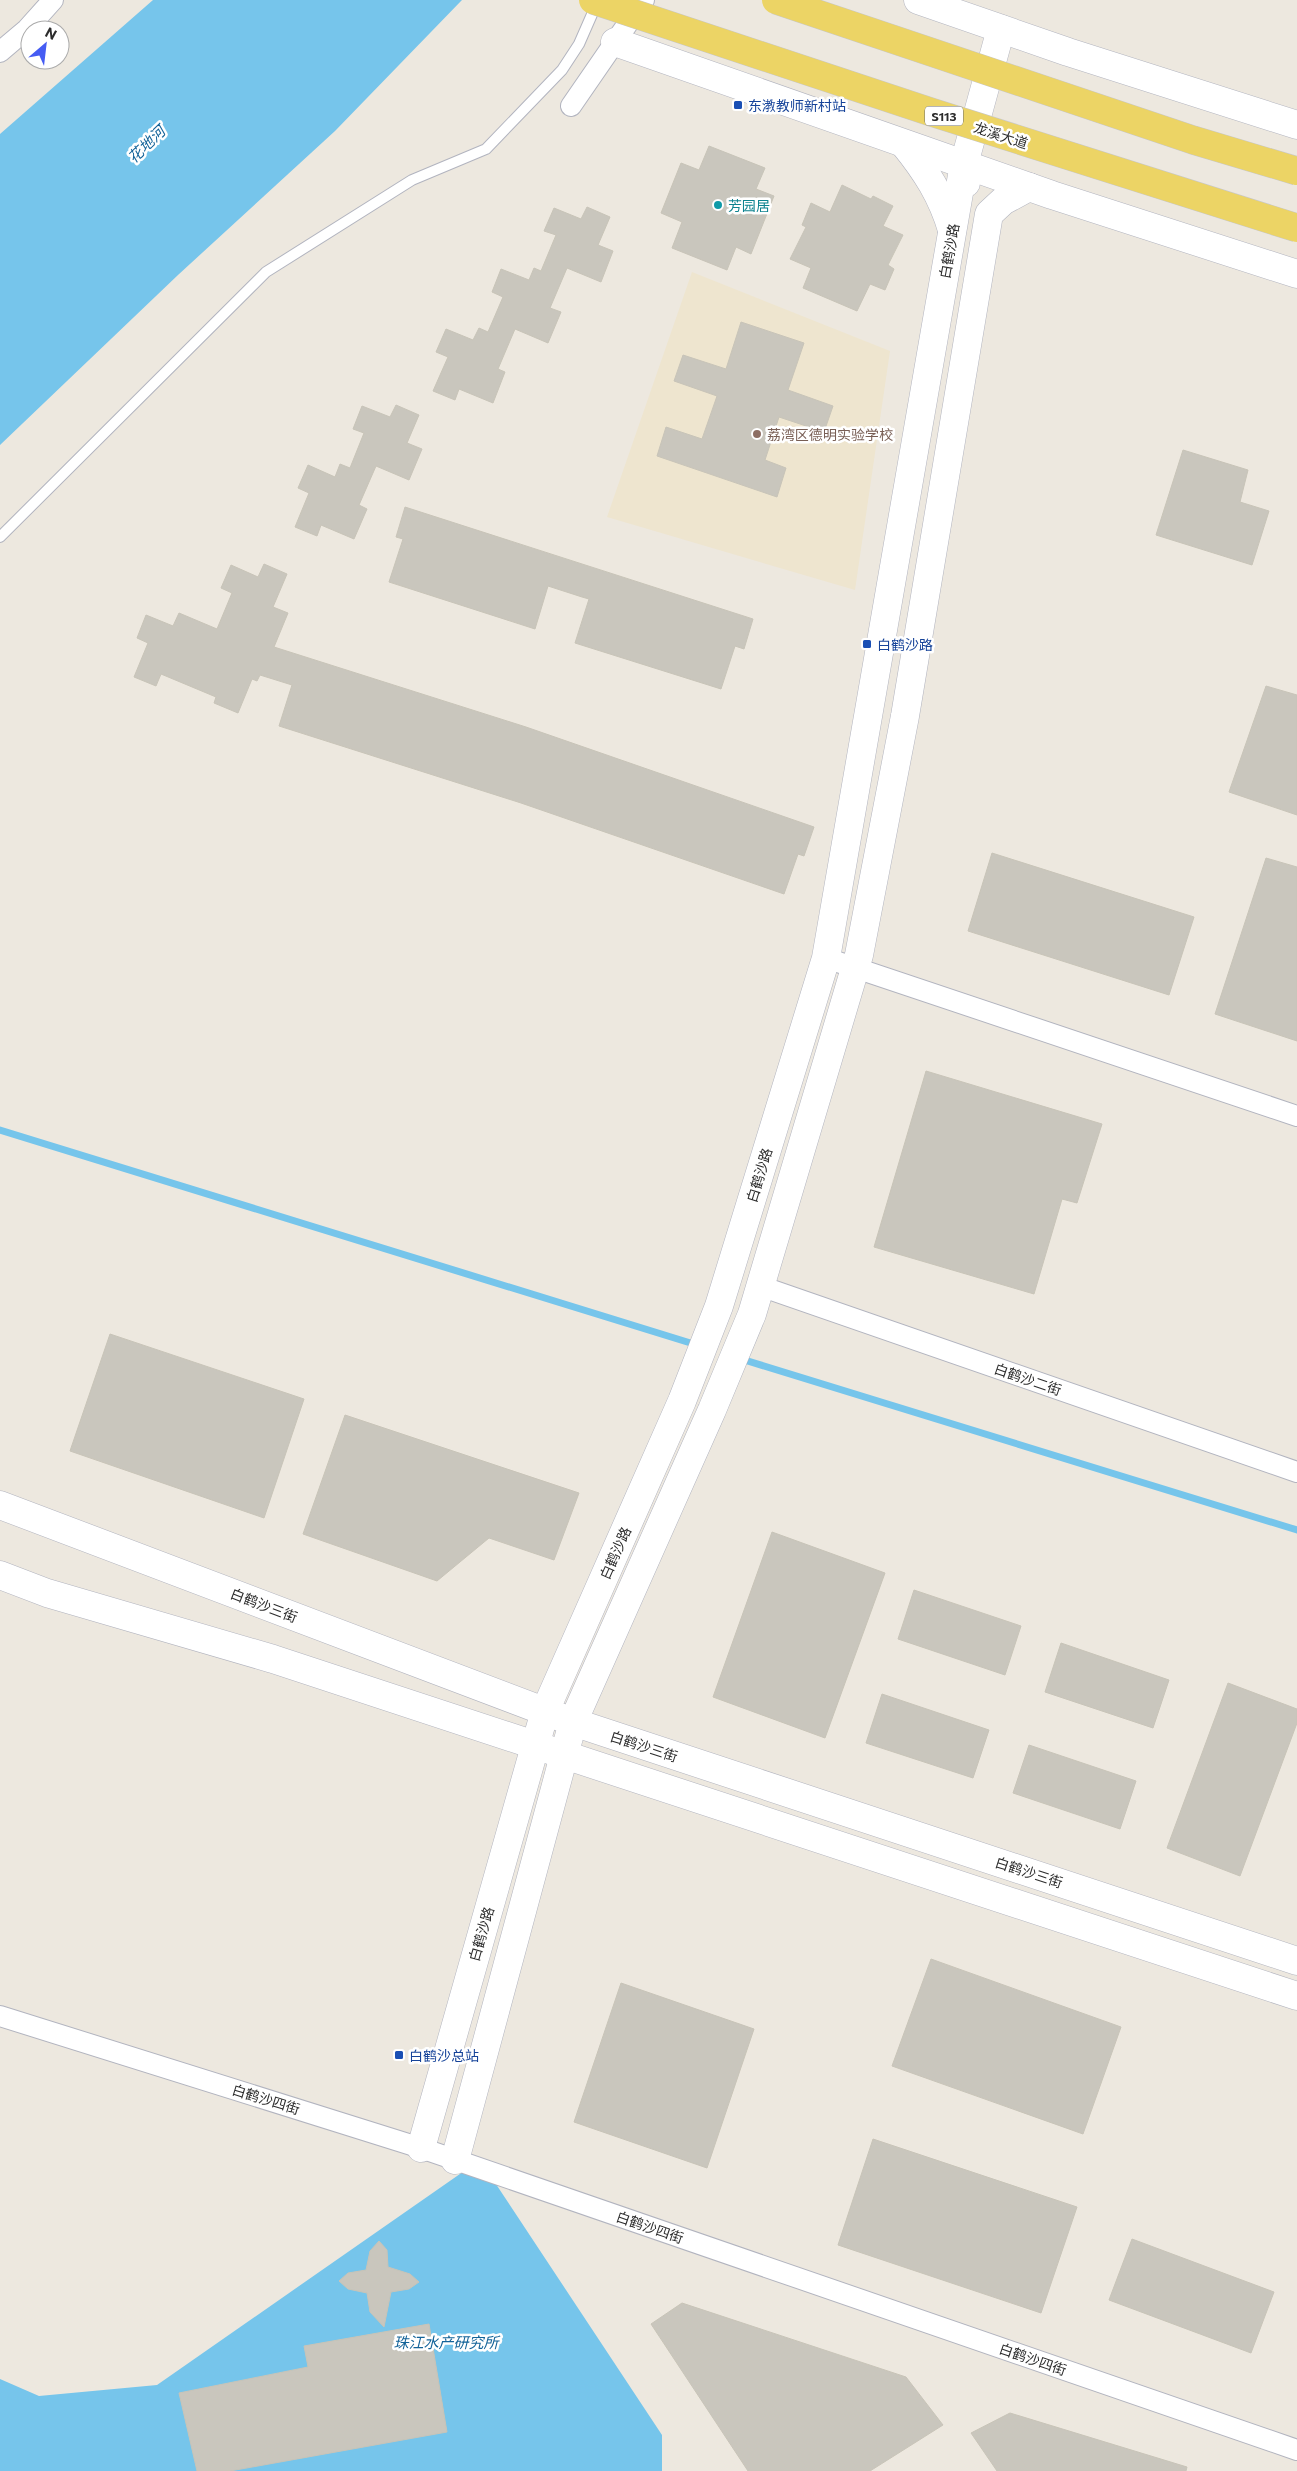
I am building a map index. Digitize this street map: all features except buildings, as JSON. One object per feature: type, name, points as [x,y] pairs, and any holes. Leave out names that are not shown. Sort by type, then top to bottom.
[{"type":"main road","name":"龙溪大道","points":[[593,0],[938,114],[1297,228]]},
{"type":"main road","points":[[776,0],[1193,140],[1297,172]]},
{"type":"street","points":[[0,52],[27,29],[53,0]]},
{"type":"street","points":[[571,106],[644,0]]},
{"type":"street","points":[[918,0],[1297,126]]},
{"type":"street","name":"白鹤沙路","points":[[420,2148],[545,1711],[682,1401],[719,1306],[826,958],[964,164],[1001,29]]},
{"type":"street","points":[[614,42],[1029,187],[1297,274]]},
{"type":"street","points":[[904,144],[936,187],[944,204],[952,232]]},
{"type":"street","points":[[964,164],[979,269]]},
{"type":"street","points":[[455,2160],[573,1722],[712,1410],[752,1314],[855,968],[905,716],[989,214],[1003,202],[1029,187]]},
{"type":"street","points":[[826,958],[1297,1116]]},
{"type":"street","name":"白鹤沙二街","points":[[760,1286],[1297,1472]]},
{"type":"street","name":"白鹤沙三街","points":[[0,1505],[573,1722],[1297,1961]]},
{"type":"street","points":[[0,1575],[47,1593],[273,1659],[535,1744],[1297,1996]]},
{"type":"street","name":"白鹤沙四街","points":[[0,2016],[420,2148],[1297,2450]]},
{"type":"lane","points":[[0,537],[266,272],[412,180],[486,149],[562,70],[579,44],[598,0]]},
{"type":"shaded area","name":"荔湾区德明实验学校","points":[[692,272],[890,351],[855,590],[607,517]]},
{"type":"water","name":"花地河","points":[[153,0],[462,0],[335,131],[178,275],[0,445],[0,134]]},
{"type":"water","name":"珠江水产研究所","points":[[480,2160],[662,2435],[662,2471],[0,2471],[0,2379],[39,2396],[157,2385]]},
{"type":"waterway","points":[[0,1130],[697,1345]]},
{"type":"waterway","points":[[738,1358],[1297,1530]]},
{"type":"place","name":"东漖教师新村站","points":[[738,105]]},
{"type":"place","name":"芳园居","points":[[718,205]]},
{"type":"place","name":"荔湾区德明实验学校","points":[[757,434]]},
{"type":"place","name":"白鹤沙路","points":[[867,644]]},
{"type":"place","name":"白鹤沙总站","points":[[399,2055]]}]
